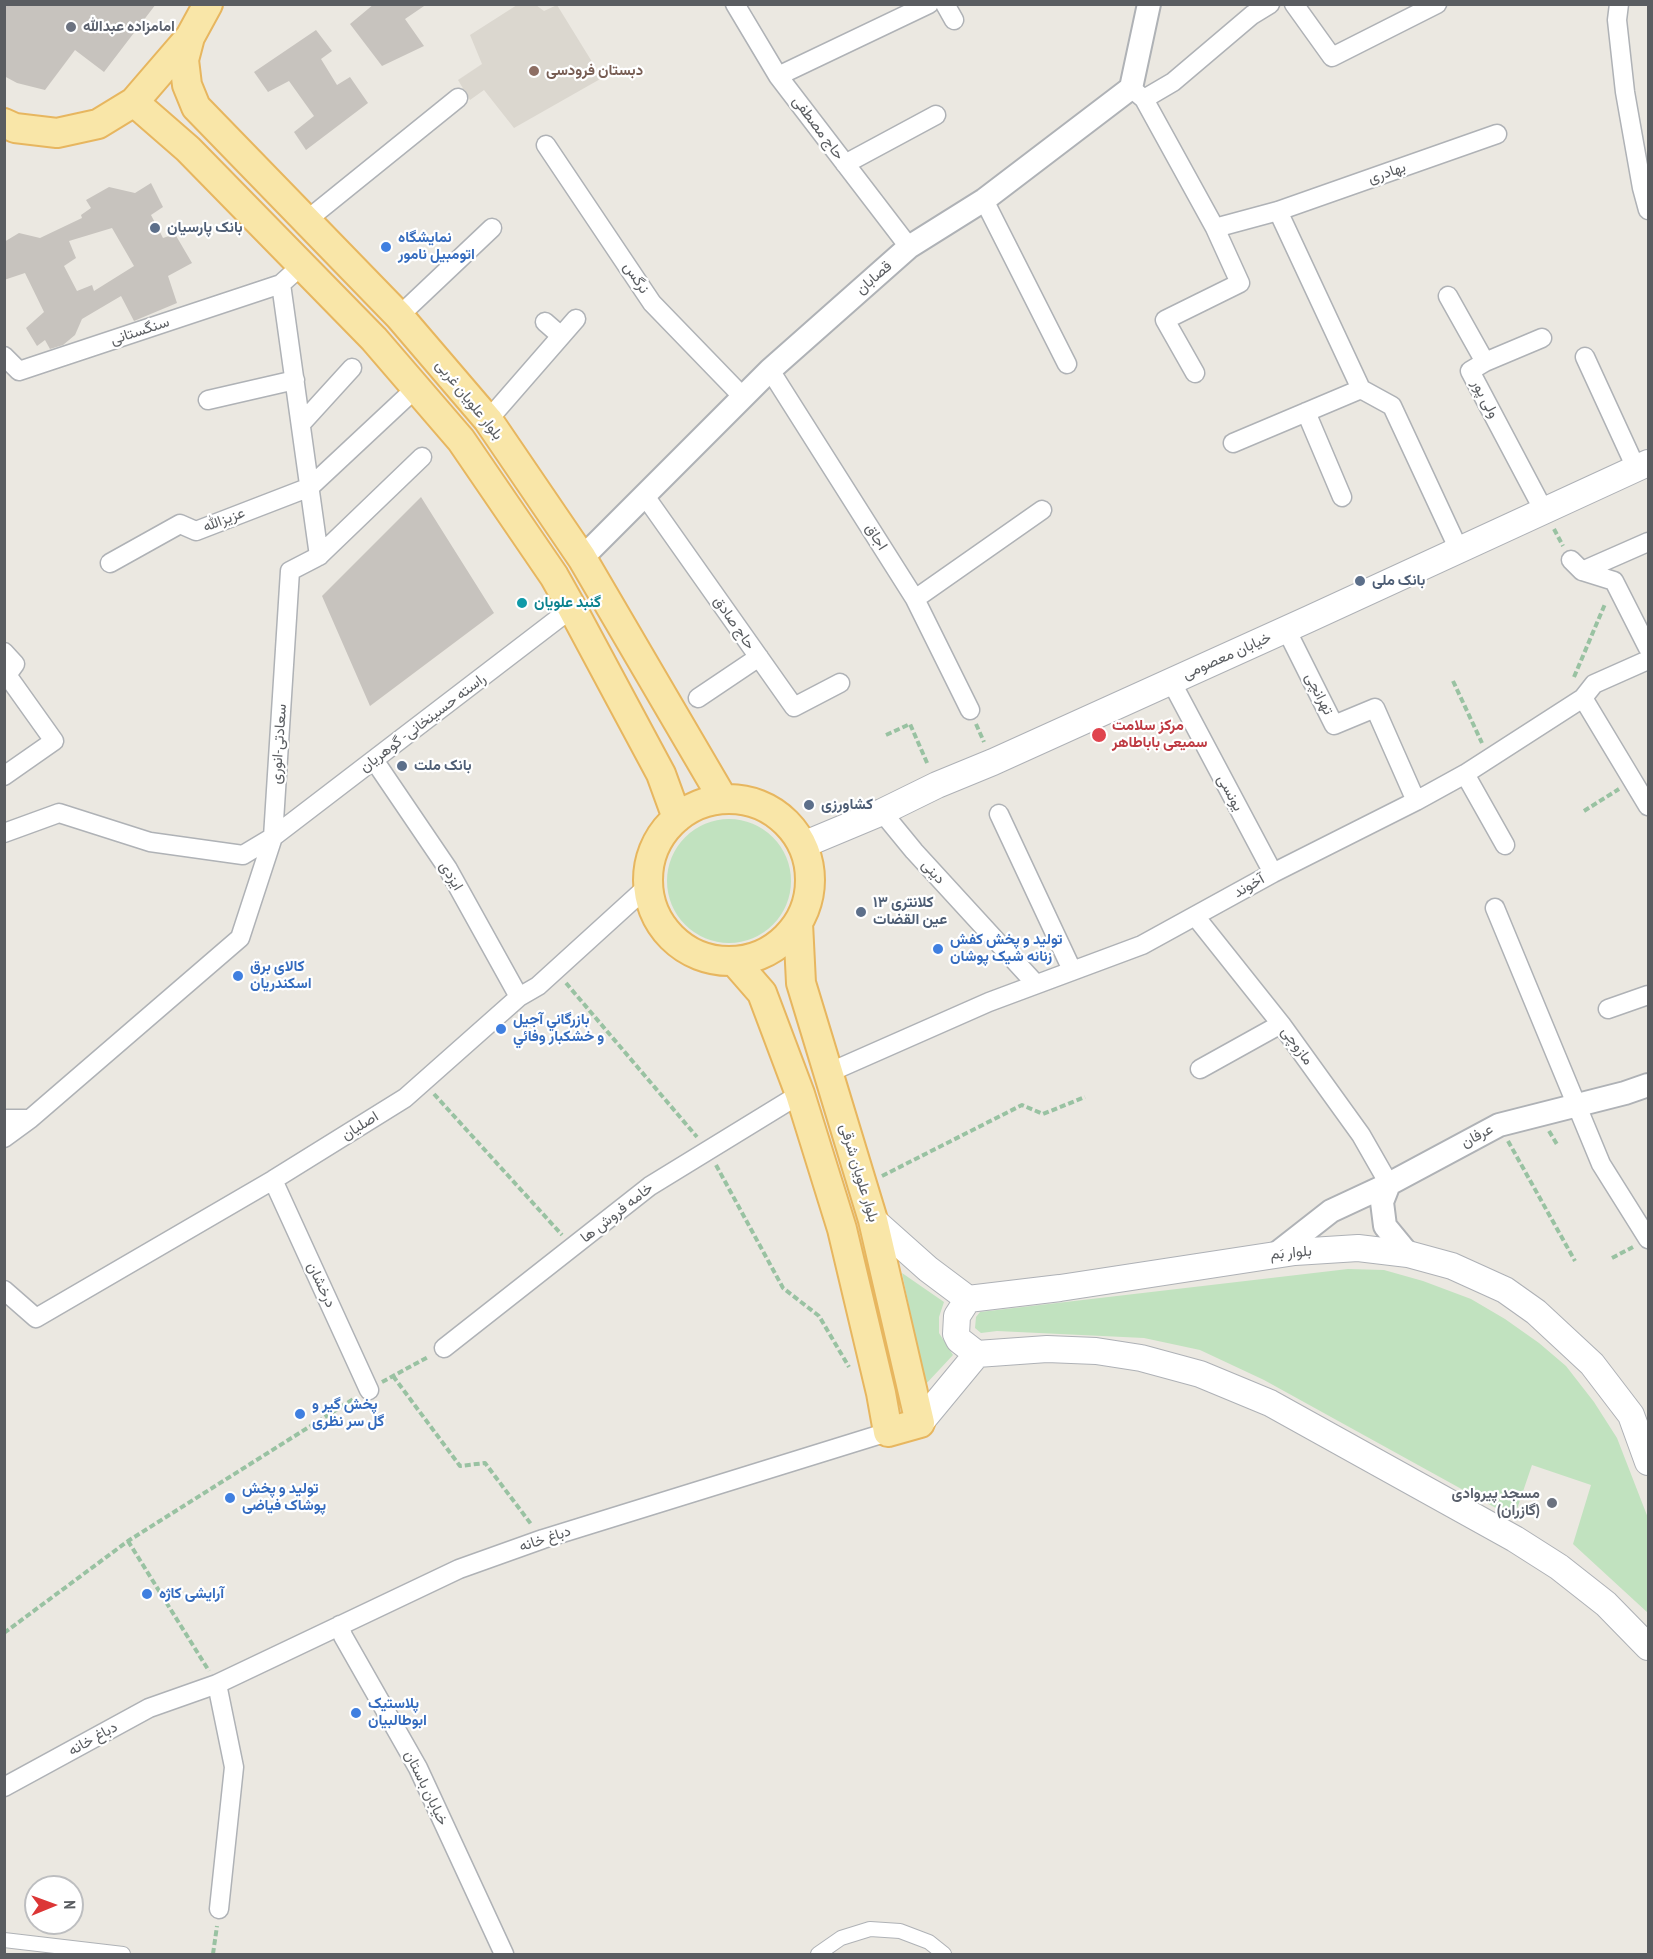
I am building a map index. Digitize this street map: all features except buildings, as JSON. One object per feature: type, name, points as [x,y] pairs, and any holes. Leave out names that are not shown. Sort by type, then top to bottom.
[{"type":"main road","points":[[8,129],[57,133],[98,124],[134,102],[190,37],[208,4]]},
{"type":"main road","name":"بلوار علویان غربی","points":[[190,37],[184,60],[187,85],[196,107],[399,316],[491,424],[582,558],[723,799]]},
{"type":"main road","points":[[134,102],[188,149],[292,274],[374,339],[468,450],[554,576],[661,774],[677,818]]},
{"type":"main road","points":[[468,450],[491,424]]},
{"type":"main road","name":"خیابان معصومی","points":[[803,845],[993,762],[1642,465]]},
{"type":"main road","points":[[723,799],[749,801],[772,811],[791,828],[803,845],[810,874],[808,900],[798,923],[781,943],[760,956],[735,962],[710,960],[686,950],[667,933],[654,911],[648,886],[650,861],[660,837],[677,818],[699,805],[723,799]]},
{"type":"main road","name":"بلوار علویان شرقی","points":[[798,923],[801,983],[873,1220],[920,1423]]},
{"type":"main road","points":[[735,962],[762,993],[800,1094],[842,1229],[888,1432],[920,1423],[977,1354]]},
{"type":"main road","points":[[873,1220],[928,1269],[968,1299],[957,1316],[956,1334],[959,1340],[977,1354],[1047,1349],[1096,1351],[1141,1358],[1200,1374],[1270,1403],[1515,1539],[1606,1604],[1648,1647]]},
{"type":"main road","name":"بلوار بَم","points":[[968,1299],[1060,1288],[1276,1254],[1358,1248],[1407,1254],[1452,1266],[1506,1290],[1536,1312],[1592,1364],[1630,1415],[1648,1462]]},
{"type":"street","points":[[778,76],[930,4]]},
{"type":"street","points":[[1149,4],[1138,93],[1215,228],[1240,283],[1165,320],[1195,373]]},
{"type":"street","points":[[1138,93],[1173,82],[1252,15],[1270,4]]},
{"type":"street","points":[[1294,4],[1332,57],[1437,4]]},
{"type":"street","points":[[1619,4],[1617,20],[1625,92],[1648,210]]},
{"type":"street","name":"حاج مصطفی","points":[[738,6],[778,76],[909,247]]},
{"type":"street","name":"قصابان","points":[[582,558],[770,370],[909,247],[984,200],[1138,93]]},
{"type":"street","points":[[307,220],[458,98]]},
{"type":"street","points":[[845,164],[936,115]]},
{"type":"street","name":"بهادری","points":[[1215,228],[1278,211],[1497,134]]},
{"type":"street","name":"نرگس","points":[[546,145],[652,303],[742,397]]},
{"type":"street","points":[[984,200],[1067,364]]},
{"type":"street","points":[[1278,211],[1361,389],[1392,406],[1459,550]]},
{"type":"street","points":[[399,316],[492,228]]},
{"type":"street","points":[[292,274],[295,380],[319,556]]},
{"type":"street","name":"سنگستانی","points":[[4,356],[19,371],[292,274]]},
{"type":"street","name":"ولی پور","points":[[1448,296],[1485,362],[1470,371],[1544,511]]},
{"type":"street","points":[[491,424],[576,319]]},
{"type":"street","points":[[545,322],[561,336]]},
{"type":"street","points":[[1485,362],[1542,338]]},
{"type":"street","points":[[1585,357],[1642,465]]},
{"type":"street","points":[[301,424],[352,368]]},
{"type":"street","name":"اجاق","points":[[770,370],[915,598],[970,710]]},
{"type":"street","points":[[208,400],[295,380]]},
{"type":"street","points":[[310,487],[416,388]]},
{"type":"street","points":[[1233,443],[1361,389]]},
{"type":"street","points":[[1306,412],[1342,497]]},
{"type":"street","points":[[319,556],[422,457]]},
{"type":"street","name":"عزیزالله","points":[[110,563],[180,525],[196,531],[310,487]]},
{"type":"street","name":"حاج صادق","points":[[645,496],[794,707],[840,683]]},
{"type":"street","points":[[915,598],[1042,510]]},
{"type":"street","points":[[1577,566],[1648,542]]},
{"type":"street","name":"سعادتی-انوری","points":[[4,1138],[30,1119],[240,938],[273,837],[290,571],[319,556]]},
{"type":"street","points":[[1577,566],[1614,581],[1648,648]]},
{"type":"street","name":"راسته حسینخانی- گوهریان","points":[[4,833],[58,813],[150,842],[243,855],[273,837],[572,608]]},
{"type":"street","name":"تهرانچی","points":[[1286,629],[1334,725],[1375,708],[1416,801]]},
{"type":"street","points":[[4,652],[15,664],[7,675],[54,741],[4,776]]},
{"type":"street","points":[[698,698],[759,657]]},
{"type":"street","name":"آخوند","points":[[828,1072],[1035,983],[1142,945],[1273,873],[1465,774],[1583,698],[1594,684],[1648,660]]},
{"type":"street","name":"یونسی","points":[[1171,681],[1273,873]]},
{"type":"street","points":[[1583,698],[1648,806]]},
{"type":"street","name":"ایزدی","points":[[374,760],[448,869],[519,997]]},
{"type":"street","points":[[1465,774],[1505,845]]},
{"type":"street","name":"دینی","points":[[882,812],[914,851],[1035,983]]},
{"type":"street","points":[[999,814],[1072,970]]},
{"type":"street","name":"اصلیان","points":[[4,1290],[36,1318],[273,1180],[405,1098],[519,997],[538,986],[556,971],[648,886]]},
{"type":"street","points":[[1495,909],[1601,1164],[1648,1239]]},
{"type":"street","name":"مازوچی","points":[[1196,916],[1281,1024],[1361,1135],[1389,1184]]},
{"type":"street","points":[[1608,1009],[1648,995]]},
{"type":"street","points":[[1200,1069],[1281,1024]]},
{"type":"street","name":"عرفان","points":[[1276,1254],[1330,1211],[1389,1184],[1499,1125],[1648,1085]]},
{"type":"street","name":"خامه فروش ها","points":[[444,1348],[650,1186],[800,1094]]},
{"type":"street","points":[[4,1119],[30,1119]]},
{"type":"street","name":"درخشان","points":[[273,1180],[369,1390]]},
{"type":"street","points":[[1389,1184],[1382,1202],[1385,1226],[1407,1254]]},
{"type":"street","name":"دباغ خانه","points":[[4,1787],[148,1708],[217,1684],[459,1569],[543,1539],[888,1432]]},
{"type":"street","name":"خیابان باستان","points":[[340,1625],[343,1636],[418,1768],[504,1954]]},
{"type":"street","points":[[217,1684],[234,1767],[219,1909]]},
{"type":"street","points":[[818,1954],[841,1938],[870,1929],[900,1931],[929,1942],[944,1954]]},
{"type":"street","points":[[4,1940],[123,1954]]},
{"type":"path","points":[[1544,511],[1577,566]]},
{"type":"path","points":[[1559,712],[1614,581]]},
{"type":"path","points":[[1453,681],[1489,757]]},
{"type":"path","points":[[970,710],[993,762]]},
{"type":"path","points":[[886,735],[910,724],[937,785]]},
{"type":"path","points":[[1584,811],[1634,780]]},
{"type":"path","points":[[556,971],[708,1150],[783,1288],[819,1316]]},
{"type":"path","points":[[423,1082],[573,1247]]},
{"type":"path","points":[[862,1186],[1022,1106],[1043,1114],[1085,1097]]},
{"type":"path","points":[[1499,1125],[1575,1261]]},
{"type":"path","points":[[4,1633],[128,1541],[369,1390],[444,1348]]},
{"type":"path","points":[[393,1376],[460,1466],[485,1463],[543,1539]]},
{"type":"path","points":[[128,1541],[217,1684]]},
{"type":"path","points":[[213,1954],[219,1909]]},
{"type":"shaded area","name":"دبستان فرودسی","points":[[517,5],[536,5],[544,11],[557,5],[602,78],[514,128],[484,90],[470,100],[458,80],[482,64],[470,35]]},
{"type":"green space","points":[[729,819],[753,824],[773,837],[786,857],[791,881],[786,905],[773,925],[753,938],[729,943],[705,938],[685,925],[672,905],[667,881],[672,857],[685,837],[705,824]]},
{"type":"green space","points":[[1348,1269],[1384,1270],[1423,1281],[1471,1299],[1505,1319],[1566,1366],[1594,1402],[1617,1438],[1648,1518],[1648,1613],[1573,1544],[1591,1485],[1532,1465],[1514,1518],[1264,1380],[1200,1350],[1144,1338],[997,1331],[981,1333],[975,1328],[976,1317],[980,1312]]},
{"type":"green space","points":[[902,1273],[944,1302],[939,1317],[939,1333],[953,1355],[925,1385]]},
{"type":"place","name":"امامزاده عبدالله","points":[[71,27]]},
{"type":"place","name":"دبستان فرودسی","points":[[534,71]]},
{"type":"place","name":"بانک پارسیان","points":[[155,228]]},
{"type":"place","name":"نمایشگاه اتومبیل نامور","points":[[386,247]]},
{"type":"place","name":"بانک ملی","points":[[1360,581]]},
{"type":"place","name":"گنبد علویان","points":[[522,603]]},
{"type":"place","name":"مرکز سلامت سمیعی باباطاهر","points":[[1099,735]]},
{"type":"place","name":"بانک ملت","points":[[402,766]]},
{"type":"place","name":"کشاورزی","points":[[809,805]]},
{"type":"place","name":"کلانتری ۱۳ عین القضات","points":[[861,912]]},
{"type":"place","name":"تولید و پخش کفش زنانه شیک پوشان","points":[[938,949]]},
{"type":"place","name":"کالای برق اسکندریان","points":[[238,976]]},
{"type":"place","name":"بازرگاني آجيل و خشكبار وفائي","points":[[501,1029]]},
{"type":"place","name":"پخش گیر و گل سر نظری","points":[[300,1414]]},
{"type":"place","name":"تولید و پخش پوشاک فیاضی","points":[[230,1498]]},
{"type":"place","name":"مسجد پیروادی (گازران)","points":[[1552,1503]]},
{"type":"place","name":"آرایشی کاژه","points":[[147,1594]]},
{"type":"place","name":"پلاستیک ابوطالبیان","points":[[356,1713]]}]
